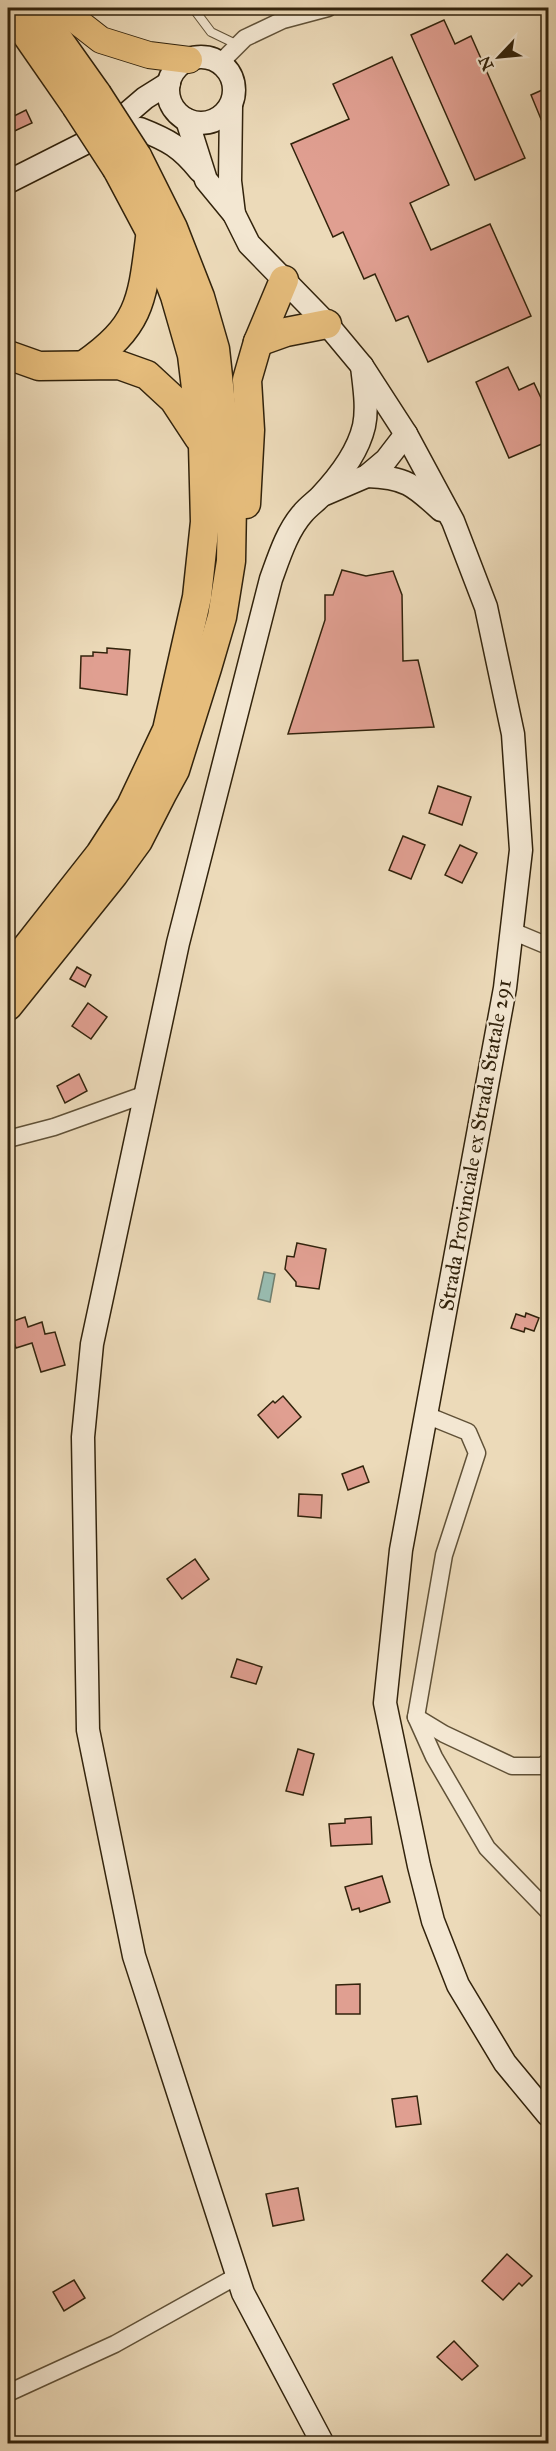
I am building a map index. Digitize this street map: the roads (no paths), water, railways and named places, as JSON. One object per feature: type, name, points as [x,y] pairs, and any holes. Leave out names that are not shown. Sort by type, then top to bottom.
[{"type":"highway","points":[[8,8],[131,151],[173,228],[200,297],[216,349],[232,504],[231,561]]},
{"type":"highway","points":[[36,8],[86,100]]},
{"type":"highway","points":[[8,971],[106,844],[131,806],[167,730],[197,597],[205,522],[203,445],[192,355],[175,296],[151,232],[131,151]]},
{"type":"highway","points":[[84,365],[110,347],[131,322],[142,295],[151,232]]},
{"type":"highway","points":[[8,1006],[138,841],[175,770],[222,617],[231,561],[246,512],[250,430],[247,380],[258,342],[284,280]]},
{"type":"highway","points":[[258,342],[286,332],[327,324]]},
{"type":"highway","points":[[8,355],[39,366],[119,365],[147,375],[174,400],[203,445]]},
{"type":"main road","points":[[60,8],[101,40],[149,55],[189,60]]},
{"type":"street","points":[[220,63],[245,38],[283,20],[328,8]]},
{"type":"street","points":[[131,151],[173,122],[184,119],[207,123],[217,120],[231,106],[234,99],[234,83],[227,69],[220,63],[206,57],[189,60],[173,73],[169,83],[170,102],[184,119]]},
{"type":"street","points":[[8,182],[103,134],[145,98],[169,83]]},
{"type":"street","name":"Strada Provinciale ex Strada Statale 291","points":[[231,106],[230,181],[234,214]]},
{"type":"street","name":"Strada Provinciale ex Strada Statale 291","points":[[184,119],[206,180],[234,214],[249,244],[327,324],[362,366],[406,434],[453,521],[486,607],[513,734],[521,850],[505,988],[401,1550],[385,1702],[433,1920],[458,1985],[505,2063],[549,2115]]},
{"type":"street","points":[[103,134],[131,151],[169,141],[186,153],[206,180]]},
{"type":"street","points":[[345,466],[364,426],[366,395],[362,366]]},
{"type":"street","points":[[323,2444],[243,2293],[134,1956],[88,1730],[83,1437],[93,1344],[178,943],[271,579],[282,548],[303,513],[321,496],[345,466],[375,442],[406,434]]},
{"type":"street","points":[[321,496],[367,476],[386,460],[406,434]]},
{"type":"street","points":[[367,476],[392,477],[416,487],[453,521]]},
{"type":"street","points":[[512,931],[549,946]]},
{"type":"street","points":[[8,1139],[54,1127],[146,1094]]},
{"type":"street","points":[[426,1415],[468,1431],[477,1453],[444,1555],[417,1717],[434,1757],[487,1848],[549,1911]]},
{"type":"street","points":[[417,1717],[444,1734],[512,1766],[542,1766],[549,1762]]},
{"type":"street","points":[[8,2393],[115,2344],[237,2276]]},
{"type":"lane","points":[[192,8],[211,32],[238,45]]},
{"type":"water","points":[[264,1272],[275,1274],[270,1302],[258,1299]]}]
